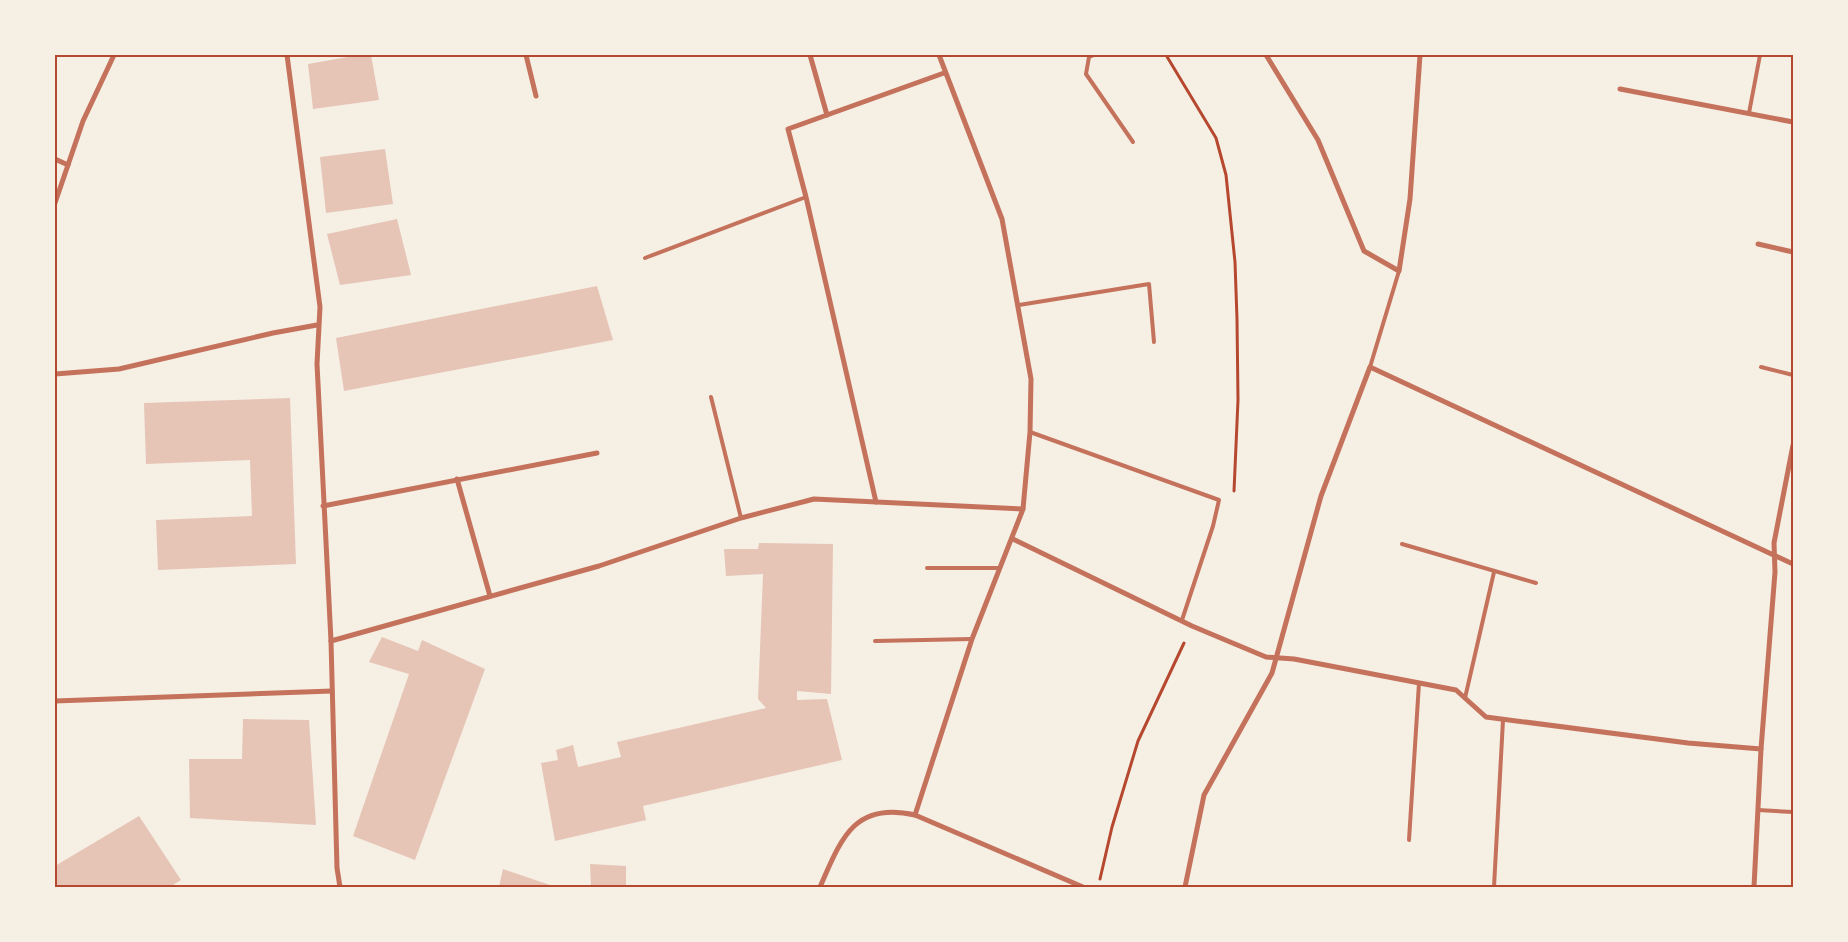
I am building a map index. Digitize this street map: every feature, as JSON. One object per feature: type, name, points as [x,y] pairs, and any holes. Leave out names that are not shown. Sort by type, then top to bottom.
[{"type":"street","points":[[55,203],[83,121],[114,55]]},
{"type":"street","points":[[287,55],[320,307],[317,325],[317,364],[331,641],[337,868],[340,887]]},
{"type":"street","points":[[526,55],[536,96]]},
{"type":"street","points":[[810,55],[827,115]]},
{"type":"street","points":[[915,815],[972,639],[999,568],[1013,539],[1023,509],[1030,432],[1031,379],[1019,304],[1002,219],[944,73],[939,55]]},
{"type":"street","points":[[1266,55],[1318,140],[1364,251],[1399,270],[1410,199],[1420,55]]},
{"type":"street","points":[[876,502],[806,197],[788,129],[944,73]]},
{"type":"street","points":[[1620,88],[1793,122]]},
{"type":"street","points":[[55,159],[68,165]]},
{"type":"street","points":[[1758,244],[1793,252]]},
{"type":"street","points":[[55,374],[119,369],[273,333],[317,325]]},
{"type":"street","points":[[1185,887],[1204,795],[1272,673],[1321,496],[1370,367],[1793,564]]},
{"type":"street","points":[[1754,887],[1761,749],[1775,572],[1774,543],[1793,445]]},
{"type":"street","points":[[323,506],[597,452]]},
{"type":"street","points":[[457,479],[490,596]]},
{"type":"street","points":[[331,641],[599,566],[741,518],[814,499],[1023,509]]},
{"type":"street","points":[[1013,539],[1192,626],[1266,656],[1294,659],[1456,690],[1486,717],[1688,743],[1761,749]]},
{"type":"street","points":[[55,702],[332,690]]},
{"type":"street","points":[[820,887],[834,855],[853,827],[862,818],[878,812],[901,812],[915,815],[1083,887]]},
{"type":"lane","points":[[1094,55],[1089,57],[1086,74],[1133,142]]},
{"type":"lane","points":[[1748,113],[1760,55]]},
{"type":"lane","points":[[645,258],[806,197]]},
{"type":"lane","points":[[1370,367],[1399,270]]},
{"type":"lane","points":[[1019,304],[1149,284],[1154,342]]},
{"type":"lane","points":[[1761,367],[1793,375]]},
{"type":"lane","points":[[711,397],[741,518]]},
{"type":"lane","points":[[1030,432],[1219,500],[1213,526],[1182,620]]},
{"type":"lane","points":[[1402,544],[1536,583]]},
{"type":"lane","points":[[927,568],[999,568]]},
{"type":"lane","points":[[1465,698],[1494,572]]},
{"type":"lane","points":[[875,641],[972,639]]},
{"type":"lane","points":[[1409,840],[1419,683]]},
{"type":"lane","points":[[1494,887],[1503,720]]},
{"type":"lane","points":[[1758,810],[1793,812]]},
{"type":"path","points":[[1166,55],[1216,138],[1226,175],[1235,262],[1237,319],[1238,400],[1234,494]]},
{"type":"path","points":[[1099,887],[1112,827],[1138,741],[1192,626]]},
{"type":"building","points":[[359,55],[371,55],[379,100],[313,109],[308,64]]},
{"type":"building","points":[[385,149],[393,204],[326,213],[320,157]]},
{"type":"building","points":[[397,219],[411,275],[340,285],[327,234]]},
{"type":"building","points":[[597,286],[613,340],[344,391],[336,338]]},
{"type":"building","points":[[290,398],[296,564],[158,570],[156,520],[252,516],[250,460],[146,464],[144,403]]},
{"type":"building","points":[[759,543],[833,544],[831,694],[797,691],[797,700],[827,699],[842,760],[643,806],[646,820],[555,841],[541,763],[558,760],[556,750],[573,745],[578,767],[621,757],[617,742],[766,708],[758,699],[763,574],[726,576],[724,549],[758,549]]},
{"type":"building","points":[[382,637],[418,651],[422,640],[485,669],[415,860],[353,836],[409,674],[369,662]]},
{"type":"building","points":[[243,719],[309,720],[316,825],[190,818],[189,759],[242,759]]},
{"type":"building","points":[[139,816],[181,880],[170,887],[55,887],[55,866]]},
{"type":"building","points":[[590,864],[626,866],[626,887],[591,887]]},
{"type":"building","points":[[503,869],[556,887],[499,887]]}]
